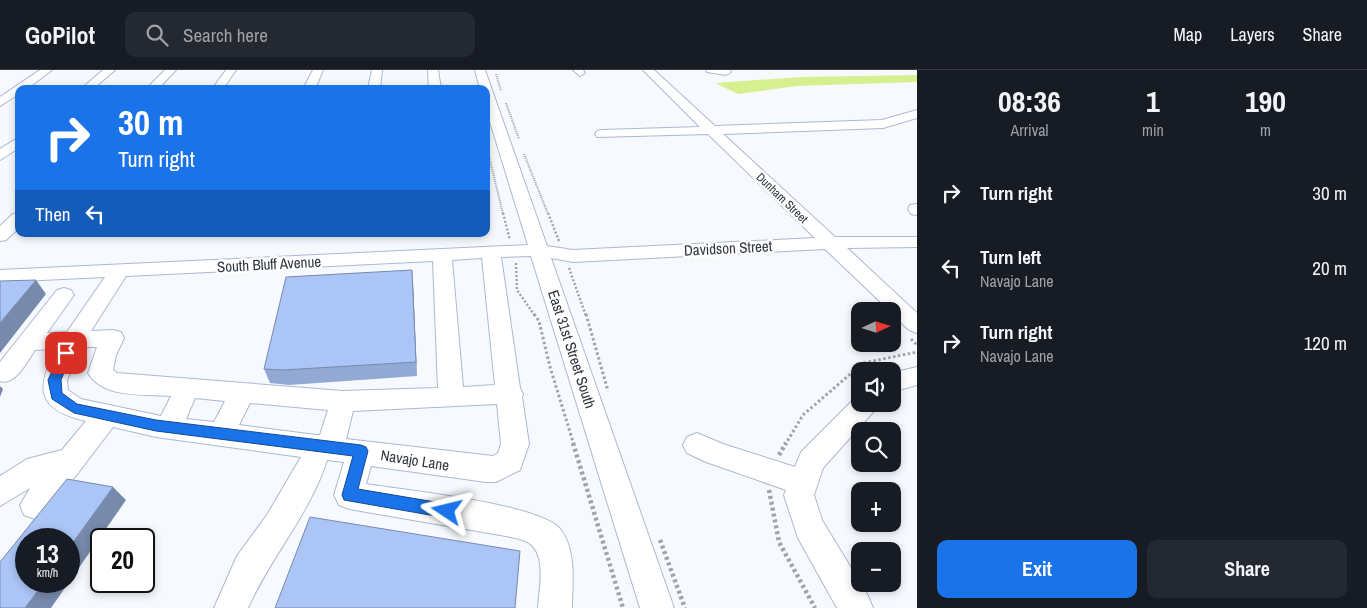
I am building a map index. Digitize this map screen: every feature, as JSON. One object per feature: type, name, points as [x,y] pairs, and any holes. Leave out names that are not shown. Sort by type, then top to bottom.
[{"type":"street","points":[[25,85],[47,70]]},
{"type":"street","points":[[91,85],[110,70]]},
{"type":"street","points":[[155,85],[171,70]]},
{"type":"street","points":[[220,85],[231,70]]},
{"type":"street","points":[[312,85],[318,70]]},
{"type":"street","points":[[375,85],[377,70]]},
{"type":"street","points":[[433,70],[435,85]]},
{"type":"street","name":"East 31st Street South","points":[[480,70],[485,85]]},
{"type":"street","name":"Dunham Street","points":[[648,70],[917,325]]},
{"type":"street","points":[[711,70],[726,72]]},
{"type":"street","points":[[0,102],[15,92]]},
{"type":"street","name":"East 31st Street South","points":[[490,101],[657,608]]},
{"type":"street","points":[[602,134],[883,124],[917,114]]},
{"type":"street","points":[[0,156],[15,144]]},
{"type":"street","points":[[6,231],[15,222]]},
{"type":"street","name":"Davidson Street","points":[[539,250],[573,256],[830,243],[917,242]]},
{"type":"street","name":"South Bluff Avenue","points":[[0,276],[539,250]]},
{"type":"street","points":[[28,342],[113,338],[104,355],[100,373],[112,382],[343,402],[511,394],[502,252]]},
{"type":"street","points":[[442,255],[451,397]]},
{"type":"street","name":"Navajo Lane","points":[[119,271],[73,341],[55,380],[56,396],[74,408],[169,427],[361,451],[470,468],[496,469],[510,461],[515,444],[511,394]]},
{"type":"street","points":[[5,373],[64,295]]},
{"type":"street","points":[[901,380],[917,376]]},
{"type":"street","points":[[169,427],[188,388]]},
{"type":"street","points":[[221,434],[242,393]]},
{"type":"street","points":[[231,608],[249,568],[278,526],[311,466],[324,447],[343,402]]},
{"type":"street","points":[[856,608],[809,527],[799,495],[811,461],[857,412]]},
{"type":"street","points":[[35,505],[106,415]]},
{"type":"street","points":[[697,444],[716,454],[803,483]]},
{"type":"street","points":[[361,451],[349,495],[506,521],[536,529],[550,540],[556,559],[555,608]]},
{"type":"street","points":[[0,492],[37,468],[70,461]]},
{"type":"path","points":[[495,70],[502,89],[500,93],[517,129],[519,143]]},
{"type":"path","points":[[523,151],[580,293],[609,396]]},
{"type":"path","points":[[490,171],[502,252],[516,264],[517,290],[539,321],[550,368],[623,608]]},
{"type":"path","points":[[658,534],[685,608]]},
{"type":"green space","points":[[917,75],[917,82],[797,86],[738,94],[715,83],[802,77]]},
{"type":"building","points":[[412,270],[416,362],[283,370],[264,369],[286,277]]},
{"type":"building","points":[[36,280],[0,323],[0,281]]},
{"type":"building","points":[[67,479],[113,487],[80,533],[80,528],[27,528]]},
{"type":"building","points":[[310,517],[520,551],[515,608],[275,608]]},
{"type":"building","points":[[15,543],[15,593],[36,593],[25,608],[0,608],[0,562]]},
{"type":"route","points":[[66,353],[55,380],[56,396],[74,408],[156,426],[361,451],[349,495],[447,511]]}]
